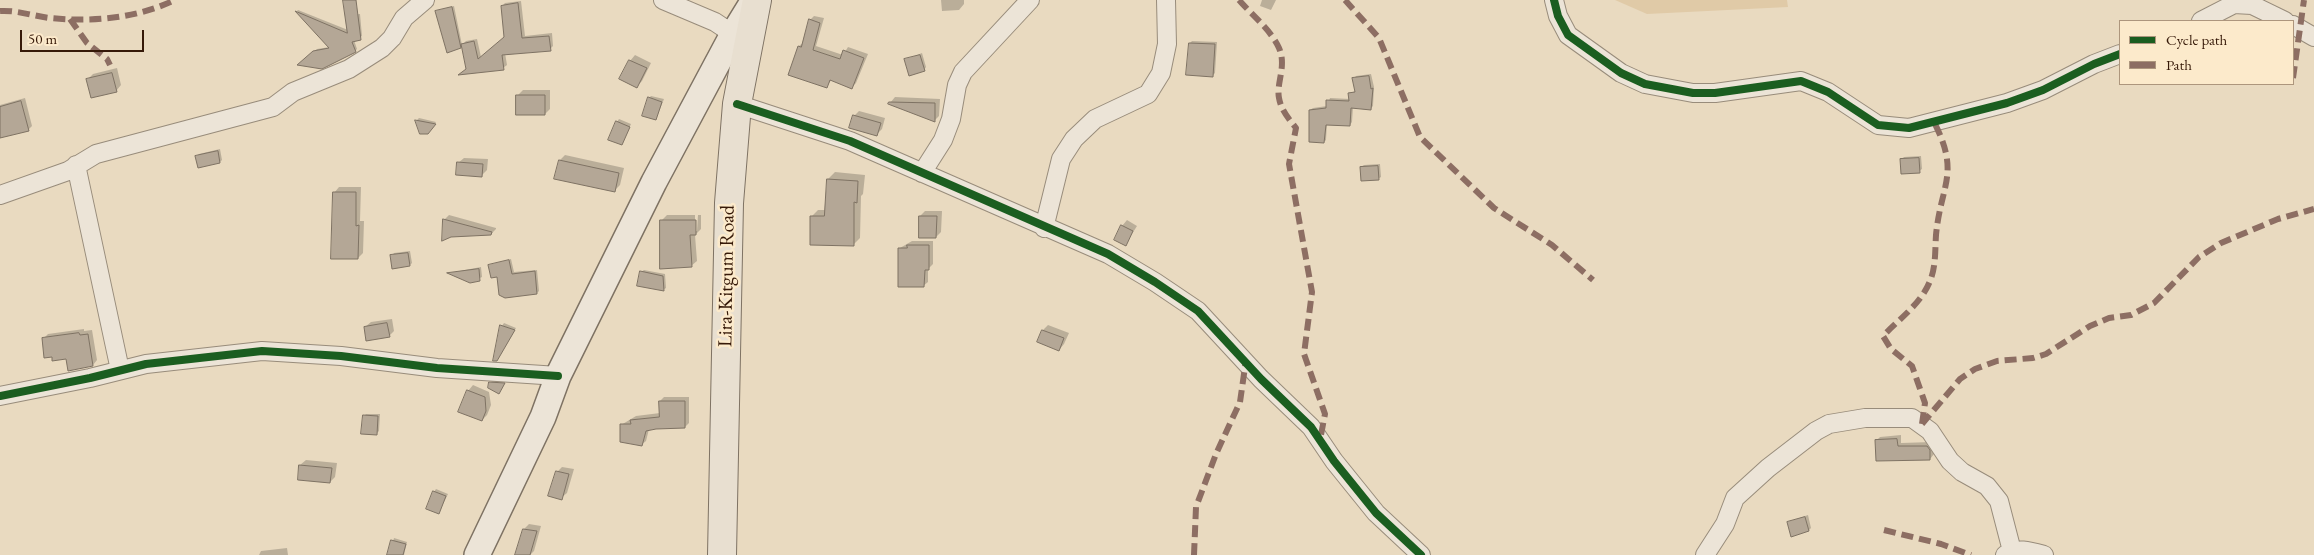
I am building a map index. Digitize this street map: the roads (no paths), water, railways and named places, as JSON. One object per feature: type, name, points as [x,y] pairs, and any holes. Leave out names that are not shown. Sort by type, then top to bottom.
[{"type":"main road","points":[[477,555],[543,417],[558,376],[654,182],[733,34],[756,0]]},
{"type":"main road","name":"Lira-Kitgum Road","points":[[722,555],[729,203],[737,104],[756,0]]},
{"type":"street","points":[[0,195],[68,171],[96,154],[273,107],[293,92],[349,69],[382,48],[392,38],[404,18],[425,0]]},
{"type":"street","points":[[663,0],[715,22],[733,34]]},
{"type":"street","points":[[922,173],[943,140],[951,119],[957,85],[963,72],[1030,0]]},
{"type":"street","points":[[1044,228],[1061,159],[1074,139],[1095,119],[1148,94],[1161,73],[1167,44],[1166,0]]},
{"type":"street","points":[[1554,0],[1558,16],[1568,35],[1621,73],[1645,84],[1693,93],[1715,94],[1801,81],[1828,92],[1878,125],[1909,128],[2025,97],[2094,64],[2119,54]]},
{"type":"street","points":[[2203,20],[2234,4],[2252,5],[2283,20]]},
{"type":"street","points":[[2294,26],[2314,36]]},
{"type":"street","points":[[737,104],[850,141],[1044,228],[1108,254],[1198,310],[1261,379],[1311,426],[1334,461],[1376,513],[1421,555]]},
{"type":"street","points":[[76,166],[120,370]]},
{"type":"street","points":[[0,396],[26,392],[146,364],[262,351],[341,356],[437,368],[558,376]]},
{"type":"street","points":[[1705,555],[1725,524],[1735,498],[1768,468],[1816,430],[1829,424],[1865,418],[1912,418],[1930,430],[1950,461],[1962,472],[1987,486],[1998,501],[2008,553],[2030,550],[2044,555]]}]
